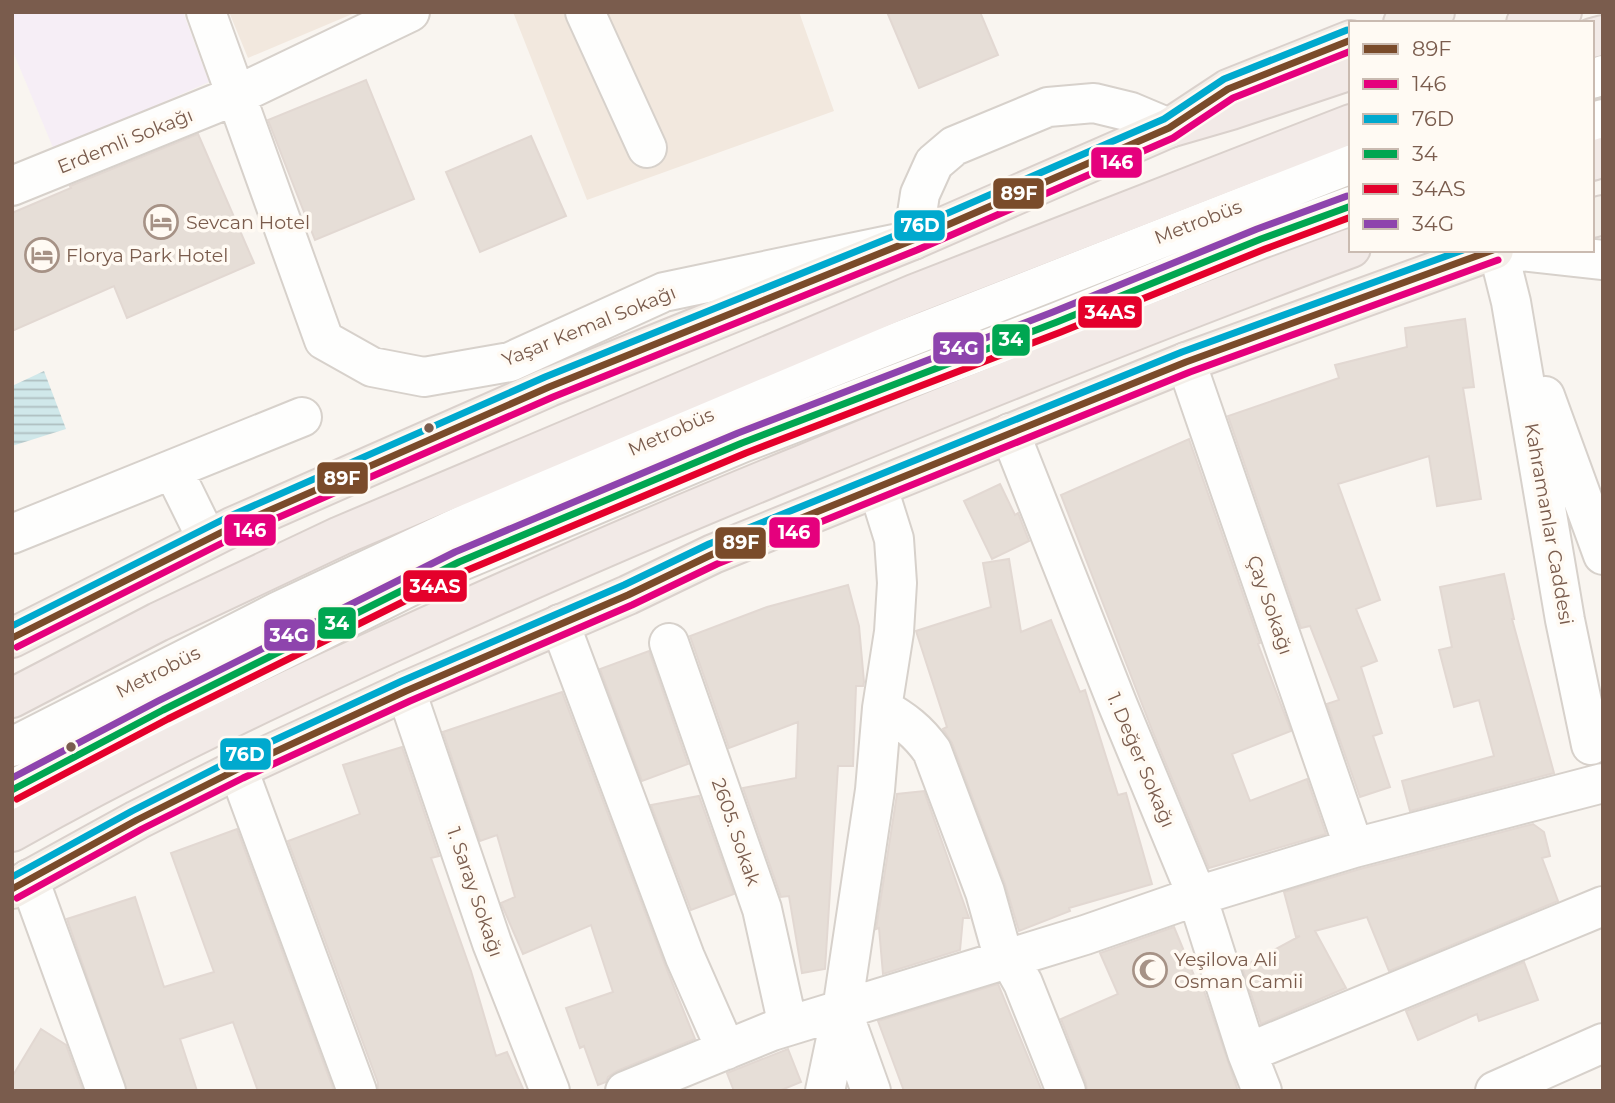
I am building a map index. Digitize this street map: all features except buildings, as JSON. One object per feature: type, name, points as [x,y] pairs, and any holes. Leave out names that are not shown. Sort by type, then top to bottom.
[{"type":"highway","points":[[1533,21],[1562,12]]},
{"type":"highway","points":[[1169,128],[1349,71]]},
{"type":"highway","points":[[12,698],[158,622],[340,536],[914,294],[1349,125]]},
{"type":"highway","points":[[12,832],[101,782],[245,711],[473,605],[654,525],[1137,328],[1349,249]]},
{"type":"main road","points":[[1409,21],[1435,12]]},
{"type":"main road","points":[[12,638],[207,539],[549,387],[913,240],[1169,128],[1228,89],[1349,41]]},
{"type":"main road","points":[[21,884],[237,769],[713,554],[1186,362],[1490,252]]},
{"type":"street","name":"Yaşar Kemal Sokağı","points":[[206,12],[324,340],[372,367],[424,377],[510,362],[664,292],[913,240]]},
{"type":"street","name":"Erdemli Sokağı","points":[[12,186],[237,95],[410,12]]},
{"type":"street","points":[[585,12],[647,148]]},
{"type":"street","points":[[913,240],[920,194],[934,163],[954,146],[1048,107],[1094,103],[1131,112],[1169,128]]},
{"type":"street","name":"Metrobüs","points":[[12,747],[279,611],[525,496],[739,403],[1349,165]]},
{"type":"street","name":"Metrobüs","points":[[12,790],[163,710],[459,562],[742,443],[1349,207]]},
{"type":"street","points":[[1497,252],[1511,302],[1603,555]]},
{"type":"street","points":[[1529,252],[1603,260]]},
{"type":"street","name":"Kahramanlar Caddesi","points":[[1511,302],[1565,620],[1600,757]]},
{"type":"street","name":"Çay Sokağı","points":[[1186,362],[1354,848]]},
{"type":"street","points":[[12,534],[302,417]]},
{"type":"street","name":"1. Değer Sokağı","points":[[1010,433],[1197,896],[1247,1054],[1262,1091]]},
{"type":"street","points":[[173,470],[207,539]]},
{"type":"street","points":[[825,1091],[842,1010],[875,790],[882,708],[894,632],[897,583],[894,539],[878,488]]},
{"type":"street","points":[[560,624],[685,957],[726,1050]]},
{"type":"street","name":"2605. Sokak","points":[[669,643],[762,909],[788,1026]]},
{"type":"street","name":"1. Saray Sokağı","points":[[406,691],[492,943],[550,1091]]},
{"type":"street","points":[[882,708],[907,723],[922,736],[932,751],[1007,959],[1023,983],[1066,1091]]},
{"type":"street","points":[[625,1091],[788,1026],[1354,848],[1600,757]]},
{"type":"street","points":[[237,769],[356,1091]]},
{"type":"street","points":[[21,884],[106,1091]]},
{"type":"street","points":[[1247,1054],[1603,906]]},
{"type":"street","points":[[842,1010],[872,1091]]},
{"type":"street","points":[[1495,1091],[1603,1044]]},
{"type":"shaded area","points":[[12,12],[183,12],[209,82],[54,150],[12,49]]},
{"type":"shaded area","points":[[229,12],[357,12],[248,58]]},
{"type":"shaded area","points":[[513,12],[799,12],[834,111],[587,200]]},
{"type":"water","points":[[44,371],[66,429],[12,446],[12,386]]},
{"type":"transit line","name":"76D","points":[[12,626],[228,517],[545,377],[909,230],[1164,119],[1224,79],[1347,30]]},
{"type":"transit line","name":"89F","points":[[12,638],[232,527],[549,387],[913,240],[1169,128],[1228,89],[1349,41]]},
{"type":"transit line","name":"146","points":[[17,647],[236,536],[553,397],[917,250],[1173,138],[1233,98],[1349,52]]},
{"type":"transit line","name":"34G","points":[[12,778],[158,701],[455,552],[738,433],[1347,196]]},
{"type":"transit line","name":"34","points":[[12,790],[163,710],[459,562],[742,443],[1349,207]]},
{"type":"transit line","name":"34AS","points":[[17,799],[168,719],[463,572],[746,453],[1349,218]]},
{"type":"transit line","name":"76D","points":[[12,877],[234,759],[402,681],[624,585],[709,544],[1182,352],[1457,252]]},
{"type":"transit line","name":"89F","points":[[12,889],[137,820],[238,769],[406,691],[628,595],[713,554],[1186,362],[1488,252]]},
{"type":"transit line","name":"146","points":[[17,898],[142,829],[243,778],[410,701],[632,605],[717,564],[1190,372],[1498,260]]},
{"type":"place","name":"Sevcan Hotel","points":[[161,222]]},
{"type":"place","name":"Florya Park Hotel","points":[[42,255]]},
{"type":"place","name":"Yeşilova Ali Osman Camii","points":[[1150,970]]}]
